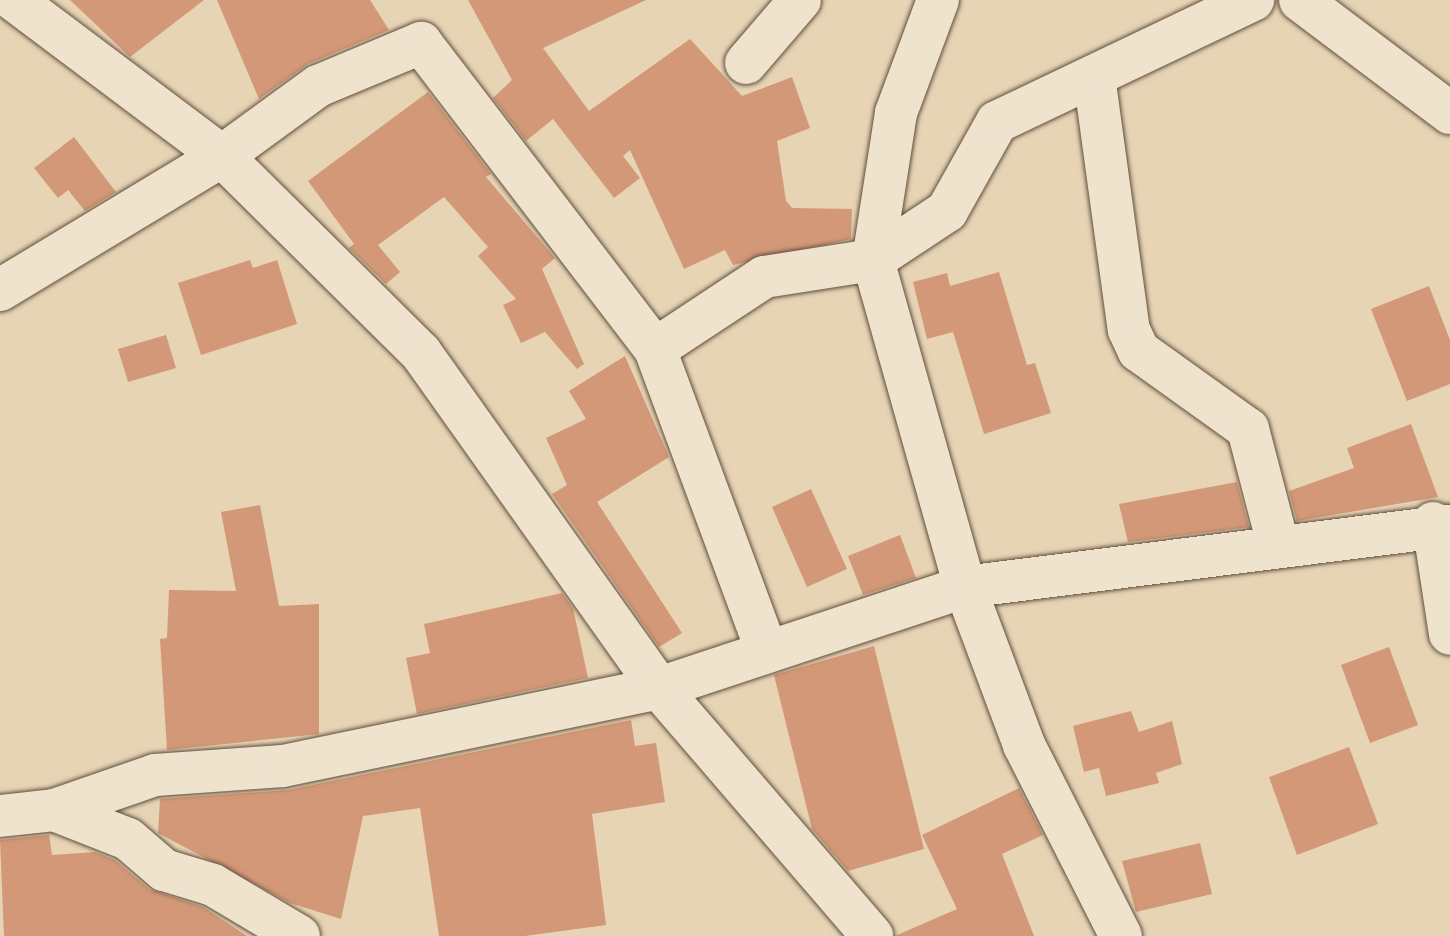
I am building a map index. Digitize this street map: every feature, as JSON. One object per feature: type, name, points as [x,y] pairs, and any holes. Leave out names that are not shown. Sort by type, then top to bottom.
[{"type":"street","points":[[14,0],[222,156],[421,353],[659,688],[872,936]]},
{"type":"street","points":[[746,63],[800,0]]},
{"type":"street","points":[[938,0],[896,113],[873,260],[965,587],[1024,745],[1121,936]]},
{"type":"street","points":[[655,349],[764,277],[873,260],[947,211],[997,122],[1253,0]]},
{"type":"street","points":[[1300,0],[1450,113]]},
{"type":"street","points":[[0,290],[222,156],[318,86],[421,43],[655,349],[767,652]]},
{"type":"street","points":[[1094,76],[1129,330],[1139,351],[1248,429],[1278,544]]},
{"type":"street","points":[[0,816],[54,810],[155,775],[283,766],[659,688],[965,587],[1278,544],[1442,524],[1450,634]]},
{"type":"street","points":[[54,810],[128,839],[164,870],[213,885],[299,936]]},
{"type":"building","points":[[70,0],[204,0],[130,57]]},
{"type":"building","points":[[217,0],[370,0],[389,30],[308,64],[259,99]]},
{"type":"building","points":[[468,0],[646,0],[543,48],[589,111],[690,39],[742,96],[792,77],[810,128],[777,141],[786,201],[792,208],[852,209],[851,239],[733,265],[725,250],[684,269],[630,150],[623,156],[640,178],[614,198],[553,119],[526,141],[493,98],[512,80]]},
{"type":"building","points":[[428,92],[491,174],[486,177],[555,258],[542,269],[584,364],[577,369],[545,332],[521,343],[503,305],[516,299],[478,256],[488,247],[444,197],[378,245],[400,272],[386,284],[349,248],[354,244],[308,181]]},
{"type":"building","points":[[74,137],[116,192],[85,211],[68,190],[58,198],[34,168]]},
{"type":"building","points":[[250,260],[253,268],[277,260],[297,324],[201,355],[178,283]]},
{"type":"building","points":[[999,272],[1027,365],[1035,363],[1051,413],[984,434],[953,332],[927,339],[913,282],[947,273],[950,286]]},
{"type":"building","points":[[1429,286],[1450,340],[1450,384],[1407,401],[1371,309]]},
{"type":"building","points":[[166,335],[176,368],[128,382],[118,349]]},
{"type":"building","points":[[625,356],[669,457],[597,502],[682,633],[659,647],[552,494],[567,485],[546,438],[586,419],[569,391]]},
{"type":"building","points":[[1411,424],[1438,497],[1297,521],[1289,491],[1354,468],[1347,448]]},
{"type":"building","points":[[1237,482],[1249,527],[1128,542],[1119,504]]},
{"type":"building","points":[[811,489],[847,569],[807,587],[772,507]]},
{"type":"building","points":[[260,505],[279,606],[319,604],[319,734],[167,750],[160,639],[167,638],[169,590],[236,591],[221,512]]},
{"type":"building","points":[[900,535],[916,578],[863,595],[848,556]]},
{"type":"building","points":[[562,593],[573,608],[588,678],[417,714],[406,658],[430,653],[424,624]]},
{"type":"building","points":[[874,646],[924,849],[848,871],[812,829],[774,675]]},
{"type":"building","points":[[1389,647],[1418,725],[1370,743],[1341,665]]},
{"type":"building","points":[[1131,711],[1139,732],[1172,721],[1182,764],[1156,773],[1159,783],[1106,796],[1099,768],[1084,772],[1073,726]]},
{"type":"building","points":[[631,720],[635,746],[656,743],[665,802],[592,814],[606,925],[525,936],[439,936],[420,808],[363,816],[341,919],[290,903],[158,833],[160,799],[288,790]]},
{"type":"building","points":[[1349,747],[1378,824],[1297,855],[1269,777]]},
{"type":"building","points":[[1019,788],[1043,835],[1002,854],[1034,936],[895,936],[957,909],[922,835]]},
{"type":"building","points":[[49,835],[52,855],[95,852],[115,860],[149,889],[203,907],[247,936],[4,936],[0,840]]},
{"type":"building","points":[[1200,843],[1212,894],[1136,912],[1122,861]]}]
